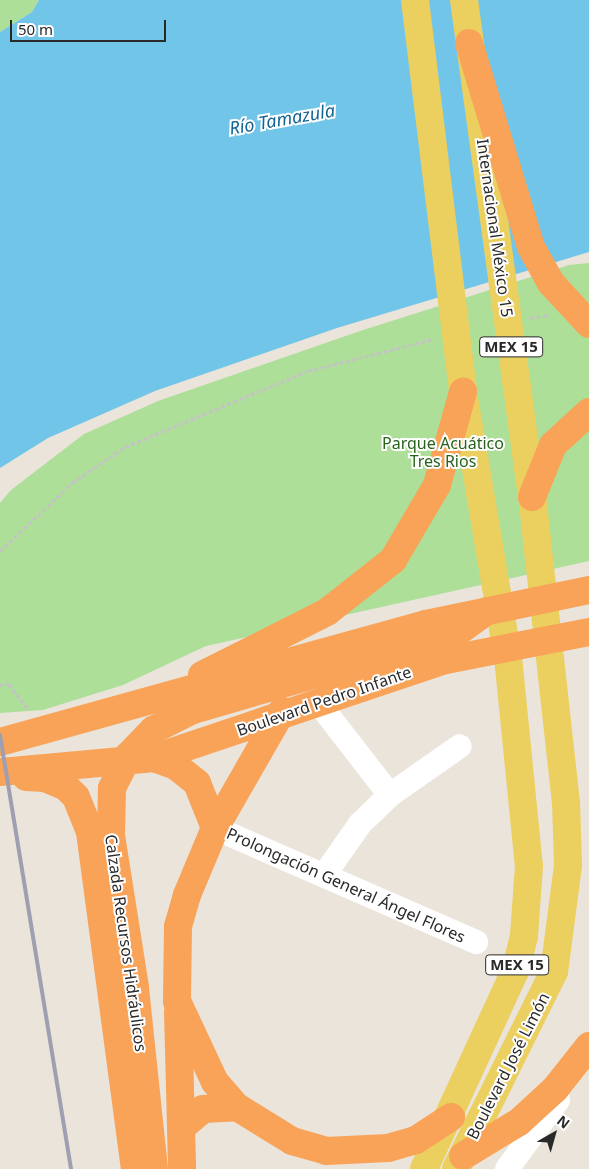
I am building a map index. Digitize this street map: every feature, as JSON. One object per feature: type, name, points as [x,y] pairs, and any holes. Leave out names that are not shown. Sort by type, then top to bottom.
[{"type":"highway","points":[[469,43],[531,247],[551,283],[589,324]]},
{"type":"highway","points":[[156,700],[327,612],[393,560],[437,485],[463,392]]},
{"type":"highway","points":[[532,497],[553,445],[589,412]]},
{"type":"highway","points":[[0,742],[44,733],[382,636],[484,615],[589,582]]},
{"type":"highway","points":[[525,601],[589,590]]},
{"type":"highway","name":"Calzada Recursos Hidráulicos","points":[[154,1169],[109,808],[119,772],[153,730],[193,710],[455,634],[484,615]]},
{"type":"highway","name":"Boulevard Pedro Infante","points":[[0,772],[154,758],[208,743],[282,711],[446,660],[589,632]]},
{"type":"highway","points":[[182,1169],[183,1126],[177,1001],[178,926],[215,828],[282,711]]},
{"type":"highway","points":[[154,758],[176,766],[197,783],[215,828]]},
{"type":"highway","name":"Calzada Recursos Hidráulicos","points":[[0,777],[58,781],[81,808],[99,877],[135,1169]]},
{"type":"highway","points":[[177,1001],[215,1082],[237,1106],[292,1141],[326,1151],[388,1148],[416,1140],[451,1116]]},
{"type":"highway","points":[[459,1163],[519,1122],[554,1089],[589,1046]]},
{"type":"highway","points":[[183,1126],[203,1109],[237,1106]]},
{"type":"main road","name":"MEX 15","points":[[415,0],[463,392]]},
{"type":"main road","name":"Internacional México 15","points":[[464,0],[532,497],[555,694]]},
{"type":"main road","name":"Boulevard José Limón","points":[[424,1169],[451,1116],[515,970],[524,936],[529,866],[508,657],[463,392]]},
{"type":"main road","name":"Boulevard José Limón","points":[[459,1163],[534,1018],[554,972],[563,931],[567,829],[555,694]]},
{"type":"street","points":[[317,700],[390,794]]},
{"type":"street","points":[[325,874],[360,824],[390,794],[460,746]]},
{"type":"street","name":"Prolongación General Ángel Flores","points":[[215,828],[325,874],[476,942]]},
{"type":"street","points":[[507,1169],[536,1125],[589,1065]]},
{"type":"path","points":[[522,319],[560,313]]},
{"type":"path","points":[[0,551],[72,483],[125,447],[308,370],[444,337]]},
{"type":"path","points":[[0,685],[9,684],[18,693],[44,733]]},
{"type":"green space","points":[[0,0],[39,0],[32,12],[0,32]]},
{"type":"green space","name":"Parque Acuático Tres Rios","points":[[589,263],[589,561],[206,646],[123,685],[43,710],[0,713],[0,503],[11,490],[84,434],[158,401],[363,330],[569,265]]},
{"type":"water","name":"Río Tamazula","points":[[39,0],[589,0],[589,252],[337,328],[155,391],[48,438],[0,468],[0,32],[32,12]]},
{"type":"railway","points":[[0,735],[71,1169]]}]
